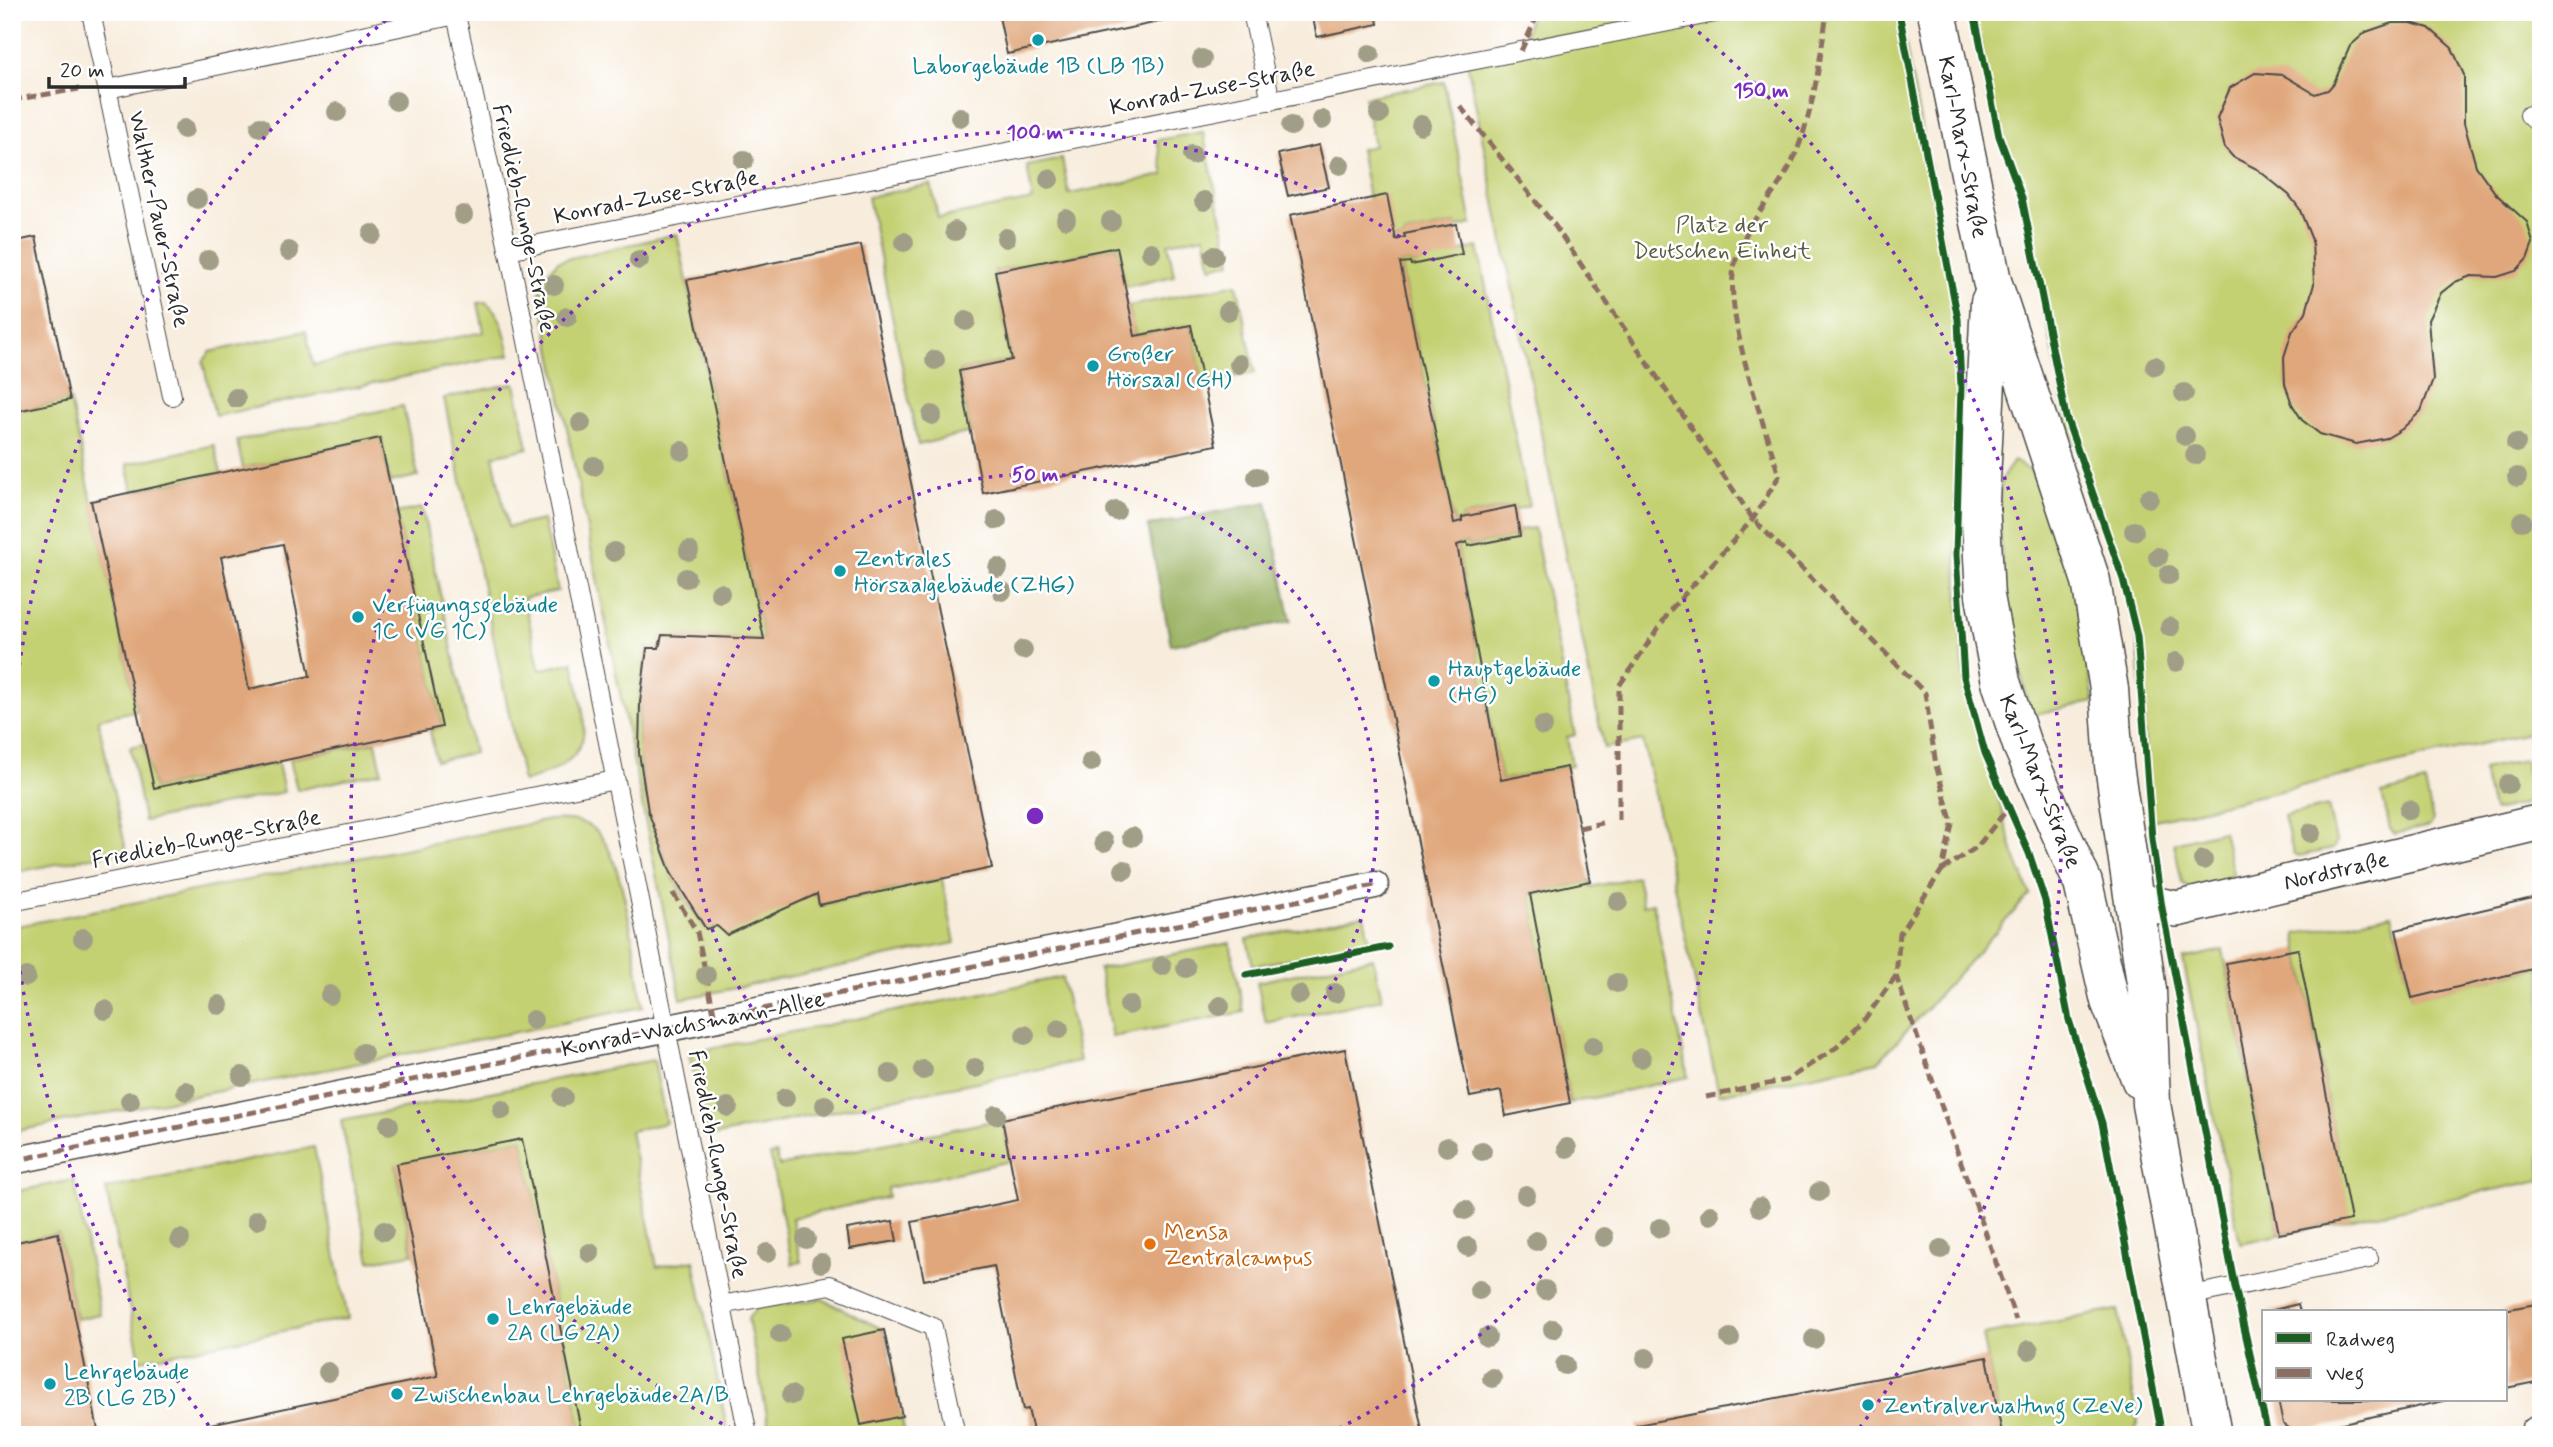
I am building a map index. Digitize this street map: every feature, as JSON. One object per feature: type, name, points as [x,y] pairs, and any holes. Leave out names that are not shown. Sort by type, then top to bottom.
[{"type":"street","name":"Karl-Marx-Straße","points":[[1937,12],[1992,281],[2091,581],[2109,689],[2113,765],[2147,990],[2151,1104],[2212,1435]]},
{"type":"street","name":"Karl-Marx-Straße","points":[[1992,281],[1980,500],[1986,596],[2001,682],[2022,745],[2083,883],[2110,1001],[2151,1104]]},
{"type":"street","name":"Nordstraße","points":[[2133,895],[2146,903],[2177,909],[2541,822]]},
{"type":"street","name":"Konrad-Wachsmann-Allee","points":[[12,1161],[1375,885]]},
{"type":"lane","name":"Walther-Pauer-Straße","points":[[90,12],[172,396]]},
{"type":"lane","points":[[1252,12],[1271,101]]},
{"type":"lane","name":"Konrad-Zuse-Straße","points":[[508,250],[1720,12]]},
{"type":"lane","name":"Friedlieb-Runge-Straße","points":[[108,89],[415,17],[456,15],[508,250],[748,1435]]},
{"type":"lane","name":"Friedlieb-Runge-Straße","points":[[12,902],[615,780]]},
{"type":"lane","points":[[2188,1296],[2369,1259]]},
{"type":"lane","points":[[721,1305],[830,1284],[933,1327],[956,1435]]},
{"type":"green space","name":"Platz der Deutschen Einheit","points":[[1531,12],[1899,12],[1958,319],[1961,387],[1956,555],[1964,677],[2014,854],[2030,894],[1878,1062],[1719,1094],[1643,741],[1604,748],[1467,62],[1521,51]]},
{"type":"green space","points":[[1974,12],[2541,12],[2541,730],[2151,821],[2137,636],[2123,578],[2066,417],[2022,198],[1999,136]]},
{"type":"green space","points":[[1444,82],[1472,224],[1456,228],[1455,224],[1405,234],[1405,237],[1396,240],[1369,199],[1360,149],[1374,146],[1365,97]]},
{"type":"green space","points":[[1203,132],[1231,262],[1211,267],[1204,236],[1168,243],[1174,276],[1125,287],[1117,247],[995,271],[1012,360],[959,371],[971,432],[918,445],[868,197],[931,184],[938,218],[1033,200],[1027,166],[1062,159],[1069,194],[1164,175],[1157,140]]},
{"type":"green space","points":[[677,234],[764,639],[662,636],[659,648],[647,648],[641,685],[640,759],[645,795],[668,865],[685,898],[706,929],[817,894],[820,905],[942,879],[955,943],[681,999],[540,293],[543,278],[558,261]]},
{"type":"green space","points":[[1478,247],[1529,506],[1516,510],[1514,506],[1462,517],[1462,521],[1454,523],[1400,263],[1410,262],[1411,265]]},
{"type":"green space","points":[[1237,284],[1255,373],[1203,383],[1191,325],[1135,336],[1129,306]]},
{"type":"green space","points":[[486,302],[500,319],[510,355],[215,416],[203,362],[210,352],[306,331],[313,365],[484,332],[478,303]]},
{"type":"green space","points":[[515,383],[528,448],[493,456],[508,527],[543,520],[558,591],[524,598],[540,670],[573,662],[584,724],[577,751],[566,763],[523,782],[444,398]]},
{"type":"green space","points":[[70,400],[137,710],[98,719],[126,850],[12,873],[12,412]]},
{"type":"green space","points":[[403,406],[418,476],[390,482],[380,438],[243,468],[237,441]]},
{"type":"green space","points":[[214,445],[221,473],[133,491],[127,464]]},
{"type":"green space","points":[[2014,461],[2031,471],[2072,569],[2094,702],[2030,715],[2003,587],[1999,509],[2002,478]]},
{"type":"green space","points":[[1267,502],[1291,621],[1171,645],[1148,526]]},
{"type":"green space","points":[[422,508],[474,753],[436,761],[430,730],[442,727],[396,513]]},
{"type":"green space","points":[[1534,528],[1575,735],[1567,737],[1572,766],[1501,780],[1457,545],[1467,542],[1468,546],[1519,536],[1519,530]]},
{"type":"green space","points":[[376,742],[382,772],[297,790],[290,759]]},
{"type":"green space","points":[[144,744],[154,788],[278,763],[284,792],[144,821],[130,747]]},
{"type":"green space","points":[[2524,760],[2533,798],[2529,802],[2495,811],[2491,806],[2483,770]]},
{"type":"green space","points":[[2425,783],[2433,821],[2430,826],[2395,834],[2390,829],[2382,794]]},
{"type":"green space","points":[[2328,806],[2336,842],[2333,849],[2298,856],[2293,853],[2284,816]]},
{"type":"green space","points":[[549,820],[586,824],[596,831],[606,844],[615,863],[628,913],[643,1007],[12,1132],[12,927]]},
{"type":"green space","points":[[2223,831],[2233,873],[2229,880],[2191,889],[2182,883],[2174,843]]},
{"type":"green space","points":[[1637,877],[1643,905],[1653,903],[1688,1077],[1570,1103],[1530,894],[1590,881],[1591,887]]},
{"type":"green space","points":[[2392,914],[2412,997],[2541,967],[2541,1180],[2350,1220],[2296,934]]},
{"type":"green space","points":[[1364,915],[1370,943],[1253,966],[1247,939]]},
{"type":"green space","points":[[1230,943],[1244,1012],[1112,1037],[1099,969]]},
{"type":"green space","points":[[2223,950],[2279,1234],[2348,1220],[2240,1243],[2183,959]]},
{"type":"green space","points":[[1373,958],[1382,999],[1266,1023],[1257,982]]},
{"type":"green space","points":[[1062,977],[1079,1061],[707,1137],[689,1053]]},
{"type":"green space","points":[[654,1060],[666,1123],[630,1131],[657,1267],[694,1260],[728,1434],[582,1435],[522,1139],[396,1165],[413,1254],[370,1261],[341,1121]]},
{"type":"green space","points":[[1002,1119],[1010,1161],[887,1188],[888,1197],[792,1218],[801,1262],[792,1264],[770,1155],[776,1154],[779,1166]]},
{"type":"green space","points":[[314,1147],[348,1318],[140,1360],[106,1189]]},
{"type":"green space","points":[[74,1180],[100,1314],[76,1319],[58,1233],[12,1243],[12,1192]]},
{"type":"green space","points":[[822,1299],[884,1330],[905,1435],[771,1435],[748,1319],[756,1308]]},
{"type":"green space","points":[[2118,1310],[2138,1421],[2134,1435],[1994,1435],[2002,1433],[1983,1335]]},
{"type":"building","name":"Laborgebäude 1B (LB 1B)","points":[[998,12],[1186,12],[1187,16],[1007,54]]},
{"type":"building","points":[[1340,12],[1376,12],[1378,24],[1317,37],[1313,18]]},
{"type":"building","points":[[2392,23],[2411,23],[2429,28],[2452,48],[2464,75],[2464,123],[2476,166],[2496,194],[2527,222],[2533,243],[2527,259],[2516,271],[2497,277],[2471,276],[2455,282],[2441,293],[2428,320],[2433,379],[2421,411],[2402,429],[2387,438],[2356,444],[2320,434],[2302,420],[2292,404],[2285,384],[2284,357],[2292,332],[2306,312],[2314,284],[2312,240],[2299,208],[2289,195],[2257,169],[2233,157],[2225,148],[2217,118],[2230,88],[2255,73],[2283,75],[2315,94],[2328,90],[2334,83],[2350,46],[2366,32]]},
{"type":"building","points":[[1319,145],[1329,187],[1288,196],[1278,154]]},
{"type":"building","name":"Hauptgebäude (HG)","points":[[1387,195],[1396,240],[1405,237],[1404,234],[1456,224],[1462,254],[1411,265],[1410,262],[1400,263],[1454,523],[1462,521],[1462,517],[1515,506],[1516,510],[1520,536],[1468,546],[1467,542],[1457,545],[1501,780],[1567,767],[1590,881],[1530,894],[1570,1103],[1506,1116],[1501,1091],[1470,1097],[1290,215]]},
{"type":"building","points":[[36,237],[70,400],[12,412],[12,242]]},
{"type":"building","name":"Zentrales Hörsaalgebäude (ZHG)","points":[[861,245],[992,868],[819,905],[817,894],[727,935],[717,926],[706,929],[671,873],[648,811],[639,753],[640,702],[647,648],[659,648],[662,635],[764,639],[687,280]]},
{"type":"building","name":"Großer Hörsaal (GH)","points":[[1117,247],[1135,336],[1191,325],[1216,445],[983,493],[959,371],[1012,360],[995,271]]},
{"type":"building","name":"Verfügungsgebäude 1C (VG 1C)","points":[[380,438],[442,727],[154,788],[91,501]],"holes":[[[283,544],[310,676],[249,689],[221,557]]]},
{"type":"building","points":[[2541,896],[2541,967],[2412,998],[2396,930]]},
{"type":"building","points":[[2298,949],[2351,1220],[2279,1234],[2226,963]]},
{"type":"building","name":"Mensa Zentralcampus","points":[[1345,1049],[1423,1435],[1034,1435],[1028,1409],[1023,1410],[994,1266],[924,1280],[912,1222],[1018,1200],[1002,1119]]},
{"type":"building","name":"Lehrgebäude 2A (LG 2A)","points":[[522,1139],[582,1435],[158,1435],[438,1376],[396,1164]]},
{"type":"building","points":[[893,1221],[897,1241],[850,1249],[847,1229]]},
{"type":"building","name":"Lehrgebäude 2B (LG 2B)","points":[[58,1233],[99,1435],[12,1435],[12,1243]]},
{"type":"building","points":[[2541,1303],[2541,1381],[2508,1388],[2508,1310],[2504,1310]]},
{"type":"building","points":[[2298,1304],[2300,1310],[2273,1310]]},
{"type":"building","points":[[884,1330],[902,1416],[861,1425],[842,1339]]},
{"type":"building","name":"Zentralverwaltung (ZeVe)","points":[[1987,1357],[2002,1433],[1639,1435],[1637,1425]]},
{"type":"building","points":[[2278,1402],[2439,1402],[2297,1433],[2283,1424]]},
{"type":"marked path","points":[[1521,51],[1539,12]]},
{"type":"marked path","points":[[1619,820],[1619,686],[1672,608],[1753,519],[1779,476],[1741,348],[1733,297],[1733,275],[1736,257],[1743,241],[1789,169],[1796,153],[1816,84],[1827,12]]},
{"type":"marked path","points":[[12,100],[79,89]]},
{"type":"marked path","points":[[1460,106],[1555,226],[1753,519],[1925,693],[1936,765],[1952,824],[1942,870],[1900,933],[1896,976],[2016,1320]]},
{"type":"marked path","points":[[1942,870],[1977,847],[2009,807]]},
{"type":"marked path","points":[[1579,828],[1602,823]]},
{"type":"marked path","points":[[12,1161],[1375,885]]},
{"type":"marked path","points":[[673,893],[697,932],[715,1018]]},
{"type":"marked path","points":[[1706,1097],[1787,1080],[1837,1047],[1864,1020],[1896,976]]},
{"type":"cycle path","points":[[1899,12],[1958,319],[1961,387],[1956,555],[1964,677],[1985,753],[2029,853],[2045,901],[2069,1020],[2102,1123],[2162,1435]]},
{"type":"cycle path","points":[[1974,12],[1999,136],[2022,198],[2066,417],[2123,579],[2137,636],[2152,839],[2162,908],[2235,1287],[2268,1435]]},
{"type":"cycle path","points":[[1246,975],[1388,947]]},
{"type":"place","name":"Laborgebäude 1B (LB 1B)","points":[[1038,40]]},
{"type":"place","name":"Großer Hörsaal (GH)","points":[[1093,366]]},
{"type":"place","name":"Zentrales Hörsaalgebäude (ZHG)","points":[[840,571]]},
{"type":"place","name":"Verfügungsgebäude 1C (VG 1C)","points":[[358,617]]},
{"type":"place","name":"Hauptgebäude (HG)","points":[[1434,681]]},
{"type":"place","name":"Mensa Zentralcampus","points":[[1150,1244]]},
{"type":"place","name":"Lehrgebäude 2A (LG 2A)","points":[[493,1319]]},
{"type":"place","name":"Lehrgebäude 2B (LG 2B)","points":[[50,1384]]},
{"type":"place","name":"Zwischenbau Lehrgebäude 2A/B","points":[[397,1394]]},
{"type":"place","name":"Zentralverwaltung (ZeVe)","points":[[1868,1405]]}]
